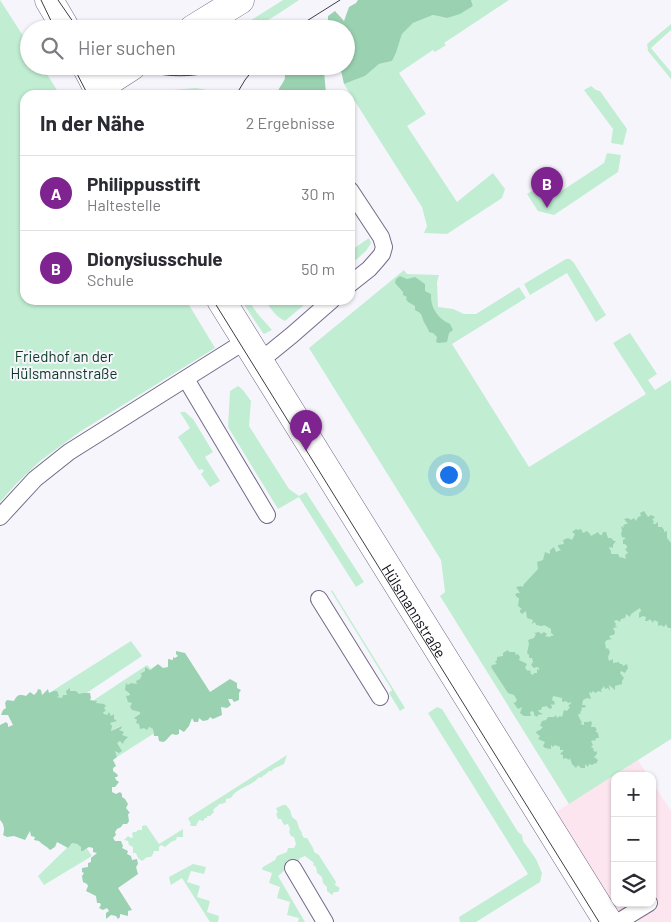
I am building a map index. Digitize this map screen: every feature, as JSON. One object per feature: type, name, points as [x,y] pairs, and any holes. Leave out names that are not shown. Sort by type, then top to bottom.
[{"type":"street","points":[[49,0],[61,20]]},
{"type":"street","points":[[208,20],[240,0]]},
{"type":"street","points":[[95,83],[112,75]]},
{"type":"street","name":"Hülsmannstraße","points":[[224,305],[608,922]]},
{"type":"lane","points":[[355,198],[381,237],[384,247],[382,254],[369,269],[355,280]]},
{"type":"lane","points":[[0,516],[35,478],[69,452],[186,379],[292,335],[326,305]]},
{"type":"lane","points":[[186,379],[266,516]]},
{"type":"lane","points":[[318,599],[380,697]]},
{"type":"lane","points":[[293,868],[325,922]]},
{"type":"lane","points":[[618,922],[643,907]]},
{"type":"shaded area","points":[[638,760],[646,772],[619,772]]},
{"type":"shaded area","points":[[611,777],[611,907],[656,907],[656,788],[671,811],[671,922],[608,922],[545,819]]},
{"type":"green space","name":"Friedhof an der Hülsmannstraße","points":[[0,0],[20,31],[20,75],[48,75],[57,90],[20,90],[20,305],[189,305],[215,348],[81,431],[40,461],[0,502]]},
{"type":"green space","points":[[283,0],[299,0],[268,20],[251,20]]},
{"type":"green space","points":[[358,0],[471,0],[473,6],[460,14],[447,18],[433,15],[413,23],[402,34],[392,61],[379,64],[365,76],[344,84],[342,75],[355,75],[355,20],[344,20],[349,7]]},
{"type":"green space","points":[[471,0],[509,0],[444,43],[446,45],[435,52],[433,50],[399,73],[426,114],[407,126],[457,202],[493,173],[505,189],[502,198],[447,234],[424,233],[427,226],[422,207],[355,101],[355,90],[348,90],[344,84],[365,76],[379,64],[392,61],[402,34],[413,23],[433,15],[447,18],[473,6]]},
{"type":"green space","points":[[335,11],[343,20],[328,20],[328,16]]},
{"type":"green space","points":[[671,24],[671,30],[651,48],[671,72],[671,79],[648,51],[647,44]]},
{"type":"green space","points":[[285,75],[324,75],[326,90],[279,90]]},
{"type":"green space","points":[[591,86],[600,91],[627,129],[623,145],[611,143],[613,129],[584,90]]},
{"type":"green space","points":[[196,88],[206,90],[173,90]]},
{"type":"green space","points":[[607,153],[621,155],[618,172],[554,215],[538,211],[527,194],[542,185],[551,198],[604,163]]},
{"type":"green space","points":[[369,238],[371,243],[366,251],[355,261],[355,248]]},
{"type":"green space","points":[[566,259],[570,259],[574,263],[606,315],[596,322],[567,273],[530,295],[524,284]]},
{"type":"green space","points":[[404,270],[407,274],[439,275],[437,282],[438,307],[453,309],[464,314],[476,314],[519,287],[526,298],[452,344],[529,467],[646,394],[613,343],[630,333],[657,374],[648,380],[655,390],[671,380],[671,739],[619,772],[611,772],[611,777],[569,804],[440,596],[445,592],[441,560],[309,348]]},
{"type":"green space","points":[[400,276],[407,279],[415,277],[425,284],[425,291],[431,294],[436,312],[450,324],[453,330],[449,333],[447,342],[436,342],[437,337],[429,332],[421,314],[415,310],[415,306],[408,302],[407,297],[403,295],[403,292],[395,283],[396,279]]},
{"type":"green space","points":[[244,305],[251,305],[272,330],[264,334]]},
{"type":"green space","points":[[268,305],[304,305],[285,321]]},
{"type":"green space","points":[[238,386],[251,401],[249,426],[289,489],[299,496],[306,492],[364,582],[356,587],[299,497],[278,509],[228,427],[230,391]]},
{"type":"green space","points":[[180,412],[185,412],[193,419],[213,452],[205,457],[220,481],[210,487],[201,474],[204,471],[202,469],[199,470],[178,437],[190,428]]},
{"type":"green space","points":[[644,511],[648,517],[651,515],[655,517],[652,520],[654,521],[653,524],[658,522],[658,527],[662,527],[664,532],[667,531],[667,538],[671,543],[671,628],[668,628],[666,624],[664,627],[658,626],[658,622],[654,620],[653,623],[650,619],[645,621],[646,617],[643,616],[639,618],[640,608],[631,614],[630,617],[626,614],[625,618],[621,619],[620,622],[614,621],[615,626],[618,627],[613,628],[614,635],[609,637],[612,639],[605,642],[606,649],[608,648],[610,652],[609,661],[613,659],[613,663],[619,662],[623,666],[627,664],[628,668],[625,673],[621,671],[620,673],[624,678],[622,684],[615,686],[615,690],[609,685],[610,691],[608,688],[605,689],[604,686],[601,690],[602,692],[589,692],[591,699],[583,700],[582,705],[586,707],[581,708],[581,713],[578,715],[582,723],[580,724],[584,725],[584,722],[591,721],[591,727],[595,727],[597,730],[595,731],[598,733],[599,738],[591,741],[593,745],[591,747],[595,752],[597,751],[594,757],[598,760],[596,764],[589,764],[588,767],[585,764],[585,768],[581,768],[578,765],[576,768],[570,758],[569,760],[563,759],[563,755],[560,754],[564,750],[560,750],[560,747],[555,745],[553,747],[551,745],[551,749],[545,748],[543,746],[545,742],[538,739],[540,736],[536,733],[543,727],[540,726],[542,721],[556,715],[557,718],[562,717],[564,710],[567,711],[570,707],[568,706],[572,702],[563,702],[562,698],[553,696],[552,700],[555,702],[554,705],[551,704],[551,709],[547,706],[542,707],[541,710],[538,710],[543,714],[537,717],[533,711],[530,712],[531,716],[524,716],[520,713],[522,707],[518,709],[513,702],[515,703],[517,700],[514,695],[508,693],[491,667],[497,664],[495,662],[497,657],[503,656],[503,653],[508,650],[509,652],[515,652],[516,655],[518,654],[519,660],[527,664],[525,668],[528,671],[530,670],[531,674],[537,673],[537,669],[539,670],[539,668],[534,668],[531,665],[533,662],[532,658],[529,658],[527,653],[528,640],[534,638],[536,634],[534,633],[539,632],[541,634],[544,632],[547,634],[545,636],[549,637],[554,635],[551,633],[551,629],[544,625],[536,625],[535,622],[532,624],[533,620],[527,618],[526,611],[522,614],[520,612],[522,609],[518,606],[519,598],[515,595],[520,593],[516,587],[523,587],[538,569],[537,562],[543,560],[545,552],[550,554],[550,550],[554,547],[556,552],[561,550],[558,545],[564,544],[563,540],[568,538],[572,540],[575,534],[572,532],[576,529],[581,529],[583,533],[587,531],[591,536],[598,532],[602,535],[603,532],[606,532],[608,538],[616,541],[613,548],[609,548],[611,554],[618,554],[620,558],[626,559],[625,555],[628,553],[625,549],[627,546],[623,544],[623,540],[626,538],[622,537],[621,526],[624,528],[625,524],[628,524],[624,519],[628,518],[631,520],[634,518],[636,521],[641,516],[640,513]]},
{"type":"green space","points":[[332,590],[405,708],[400,711],[389,693],[392,690]]},
{"type":"green space","points":[[131,641],[142,656],[85,694],[70,691],[66,696],[63,695],[63,698],[60,698],[49,693]]},
{"type":"green space","points":[[176,651],[185,653],[210,692],[230,679],[237,683],[237,688],[241,690],[239,700],[234,702],[232,699],[228,699],[231,705],[227,708],[221,707],[222,715],[213,719],[210,717],[208,720],[203,721],[199,718],[198,722],[194,722],[192,718],[184,732],[179,729],[179,734],[172,734],[163,742],[159,741],[158,736],[154,736],[153,729],[149,727],[147,730],[144,728],[140,729],[139,724],[136,723],[137,720],[134,718],[140,712],[132,710],[130,707],[132,703],[128,702],[126,696],[130,695],[125,690],[126,683],[128,685],[131,683],[137,684],[136,681],[140,679],[142,675],[140,674],[145,671],[145,667],[150,670],[158,664],[163,668],[168,667],[168,659],[173,660],[173,657],[178,656]]},
{"type":"green space","points":[[147,665],[151,669],[145,671],[137,684],[133,684],[128,692],[132,703],[131,706],[140,711],[140,714],[135,719],[139,724],[154,729],[153,734],[117,757],[115,751],[119,748],[116,743],[120,741],[119,730],[121,726],[111,731],[110,723],[114,719],[114,715],[111,717],[104,715],[94,700]]},
{"type":"green space","points":[[70,688],[70,691],[76,691],[79,694],[90,693],[90,700],[104,704],[106,711],[103,712],[104,714],[107,715],[109,712],[111,716],[114,714],[114,719],[117,721],[110,723],[112,726],[111,731],[122,726],[119,730],[124,732],[122,735],[128,737],[123,744],[120,741],[117,743],[122,751],[119,753],[115,751],[117,757],[113,760],[116,766],[113,768],[113,771],[118,775],[115,777],[119,782],[115,787],[112,787],[112,792],[116,794],[120,792],[128,804],[126,808],[130,813],[128,814],[129,821],[117,829],[116,835],[113,838],[115,841],[121,841],[122,848],[128,851],[127,854],[131,856],[132,860],[137,859],[138,864],[136,867],[138,874],[118,888],[132,910],[128,911],[128,916],[120,914],[118,919],[116,916],[111,915],[106,919],[106,913],[109,911],[107,908],[103,910],[99,908],[101,905],[97,903],[96,896],[86,891],[88,886],[83,882],[82,876],[84,873],[82,868],[88,867],[91,858],[97,853],[93,852],[93,848],[89,847],[81,851],[81,847],[77,844],[72,843],[68,848],[57,842],[55,847],[50,850],[39,841],[34,840],[35,837],[31,836],[30,831],[25,840],[3,835],[4,827],[0,820],[0,725],[6,722],[8,727],[13,725],[8,715],[1,715],[6,708],[5,703],[7,700],[14,701],[18,696],[26,696],[30,692],[34,695],[38,689],[41,690],[42,695],[48,689],[49,693],[57,691],[59,696],[57,697],[62,698],[63,695],[67,695],[66,691]]},
{"type":"green space","points":[[437,707],[442,709],[518,832],[522,835],[523,841],[536,859],[542,873],[540,882],[476,922],[460,922],[459,917],[528,874],[428,713]]},
{"type":"green space","points":[[287,755],[284,764],[237,791],[231,798],[226,799],[226,802],[219,804],[210,816],[207,816],[203,821],[199,820],[196,826],[189,825],[191,824],[188,818]]},
{"type":"green space","points":[[286,805],[290,810],[292,817],[297,821],[302,835],[304,838],[307,838],[314,852],[319,855],[336,882],[335,885],[340,888],[338,892],[334,892],[332,895],[327,891],[322,877],[317,873],[316,867],[313,865],[314,863],[305,856],[300,858],[298,862],[285,867],[284,871],[278,876],[305,922],[298,922],[299,918],[287,915],[290,902],[277,898],[280,887],[269,883],[272,873],[262,869],[275,860],[277,856],[287,852],[288,848],[294,848],[296,844],[294,837],[289,832],[288,824],[284,825],[281,819],[278,819],[276,813],[278,813],[276,808]]},
{"type":"green space","points":[[146,825],[159,844],[183,829],[183,837],[177,837],[176,840],[165,847],[161,845],[159,851],[154,851],[151,857],[147,857],[142,861],[136,853],[133,853],[133,847],[129,845],[128,841],[124,840],[128,836],[133,837],[133,832],[142,830],[142,826]]},
{"type":"green space","points":[[72,843],[82,847],[81,850],[83,851],[87,849],[92,856],[44,885],[38,876]]},
{"type":"green space","points":[[193,864],[206,867],[204,874],[191,871],[187,882],[200,886],[197,897],[210,901],[207,912],[219,916],[218,922],[210,922],[182,878],[171,885],[169,877]]},
{"type":"tram line","points":[[41,0],[51,20]]},
{"type":"tram line","points":[[58,0],[72,20]]},
{"type":"tram line","points":[[308,20],[340,0]]},
{"type":"tram line","points":[[78,75],[85,90]]},
{"type":"tram line","points":[[167,75],[193,75]]},
{"type":"tram line","points":[[239,90],[249,75]]},
{"type":"tram line","points":[[216,305],[599,922]]},
{"type":"place","name":"Dionysiusschule","points":[[547,208]]},
{"type":"place","name":"Philippusstift","points":[[306,451]]}]
